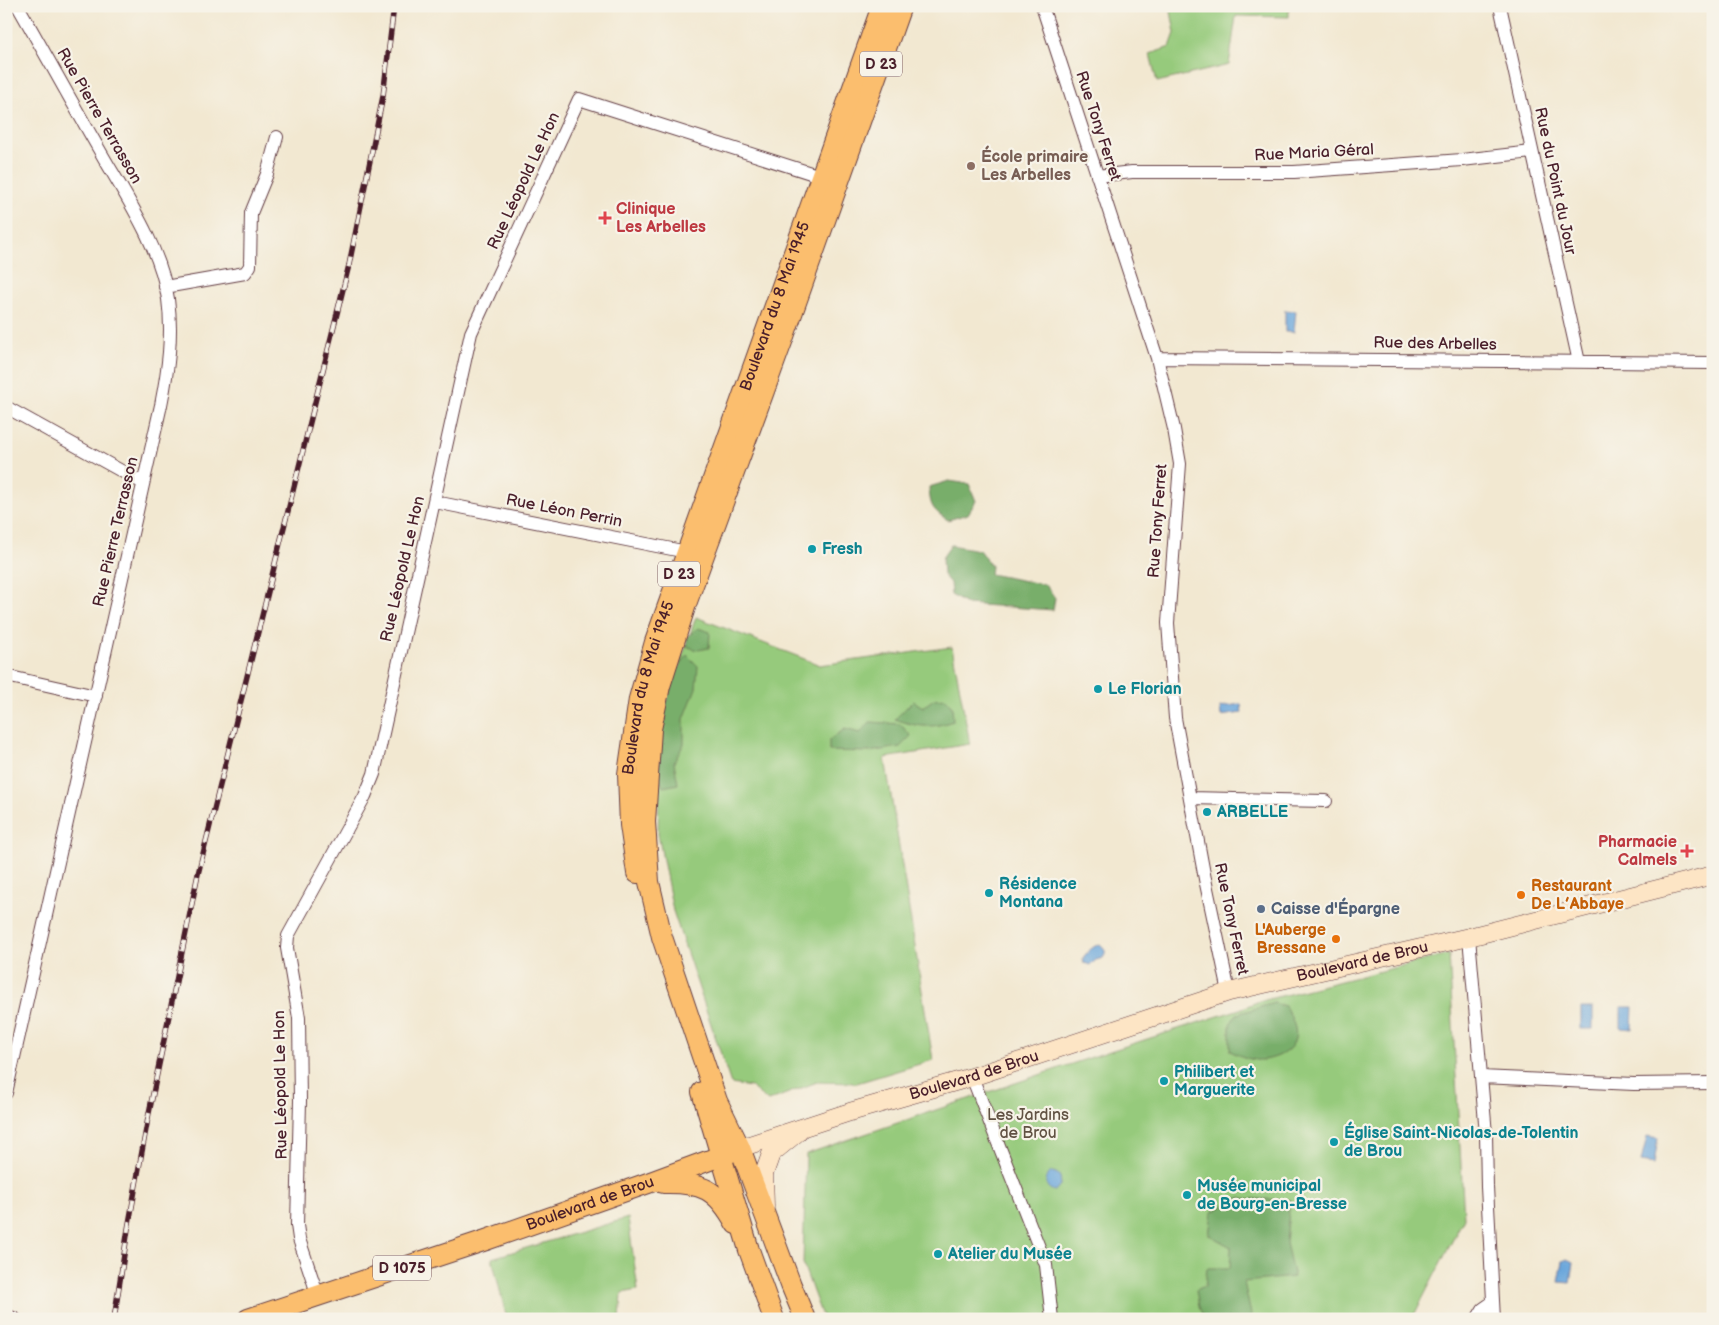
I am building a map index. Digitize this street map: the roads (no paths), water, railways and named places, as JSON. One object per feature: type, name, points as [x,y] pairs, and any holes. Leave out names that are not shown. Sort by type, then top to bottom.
[{"type":"main road","name":"Boulevard du 8 Mai 1945","points":[[749,1250],[722,1156],[640,893],[630,825],[628,774],[639,699],[655,642],[882,6]]},
{"type":"main road","name":"Boulevard du 8 Mai 1945","points":[[805,1319],[740,1148],[717,1101],[662,937],[650,882],[645,822],[648,765],[651,729],[660,686],[673,643],[788,339],[901,6]]},
{"type":"main road","name":"Boulevard de Brou","points":[[248,1319],[486,1240],[807,1125],[972,1077],[1229,992],[1470,937],[1713,875]]},
{"type":"main road","points":[[766,1218],[764,1174],[771,1154],[807,1125]]},
{"type":"main road","points":[[648,1183],[698,1184],[713,1193],[729,1211],[749,1250],[774,1319]]},
{"type":"street","name":"Rue Pierre Terrasson","points":[[6,1093],[168,370],[171,337],[168,299],[159,262],[134,210],[18,6]]},
{"type":"street","name":"Rue Tony Ferret","points":[[1042,6],[1157,358],[1174,429],[1180,464],[1168,623],[1175,718],[1229,992]]},
{"type":"street","name":"Rue du Point du Jour","points":[[1500,6],[1579,362]]},
{"type":"street","name":"Rue Léopold Le Hon","points":[[318,1296],[299,1239],[297,1225],[300,1101],[299,1018],[287,942],[288,936],[374,774],[471,333],[579,99],[820,176]]},
{"type":"street","points":[[165,287],[245,273],[250,266],[251,213],[267,174],[277,137]]},
{"type":"street","name":"Rue Maria Géral","points":[[1098,176],[1132,172],[1294,172],[1462,160],[1532,152]]},
{"type":"street","name":"Rue des Arbelles","points":[[1157,358],[1713,363]]},
{"type":"street","points":[[6,407],[143,483]]},
{"type":"street","name":"Rue Léon Perrin","points":[[435,502],[687,552]]},
{"type":"street","points":[[6,676],[96,696]]},
{"type":"street","points":[[1190,798],[1326,801]]},
{"type":"street","points":[[1470,937],[1486,1134],[1494,1319]]},
{"type":"street","points":[[972,1077],[1046,1265],[1052,1319]]},
{"type":"street","points":[[1481,1077],[1634,1084],[1713,1083]]},
{"type":"street","points":[[1477,1319],[1482,1309],[1493,1302]]},
{"type":"street","points":[[6,1315],[15,1319]]},
{"type":"water","points":[[1285,310],[1296,311],[1294,332],[1285,332]]},
{"type":"water","points":[[1241,704],[1242,713],[1221,716],[1220,707]]},
{"type":"water","points":[[1100,944],[1105,950],[1103,958],[1096,960],[1090,965],[1084,963],[1083,958],[1086,954]]},
{"type":"water","points":[[1621,1007],[1633,1007],[1632,1029],[1621,1028]]},
{"type":"water","points":[[1581,1008],[1593,1008],[1593,1029],[1581,1029]]},
{"type":"water","points":[[1647,1136],[1658,1138],[1654,1164],[1641,1162]]},
{"type":"water","points":[[1051,1172],[1058,1174],[1061,1182],[1055,1191],[1051,1190],[1046,1183],[1047,1177]]},
{"type":"water","points":[[1567,1259],[1573,1262],[1570,1283],[1559,1282],[1563,1261]]},
{"type":"railway","points":[[114,1319],[148,1118],[198,874],[349,265],[383,96],[394,6]]},
{"type":"place","name":"École primaire Les Arbelles","points":[[971,166]]},
{"type":"place","name":"Clinique Les Arbelles","points":[[605,218]]},
{"type":"place","name":"Fresh","points":[[812,549]]},
{"type":"place","name":"Le Florian","points":[[1098,689]]},
{"type":"place","name":"ARBELLE","points":[[1207,812]]},
{"type":"place","name":"Pharmacie Calmels","points":[[1687,851]]},
{"type":"place","name":"Résidence Montana","points":[[989,893]]},
{"type":"place","name":"Restaurant De L’Abbaye","points":[[1521,895]]},
{"type":"place","name":"Caisse d'Épargne","points":[[1261,909]]},
{"type":"place","name":"L'Auberge Bressane","points":[[1336,939]]},
{"type":"place","name":"Philibert et Marguerite","points":[[1164,1081]]},
{"type":"place","name":"Église Saint-Nicolas-de-Tolentin de Brou","points":[[1334,1142]]},
{"type":"place","name":"Musée municipal de Bourg-en-Bresse","points":[[1187,1195]]},
{"type":"place","name":"Atelier du Musée","points":[[938,1254]]},
{"type":"park label","name":"Les Jardins de Brou","points":[[1028,1124]]}]
